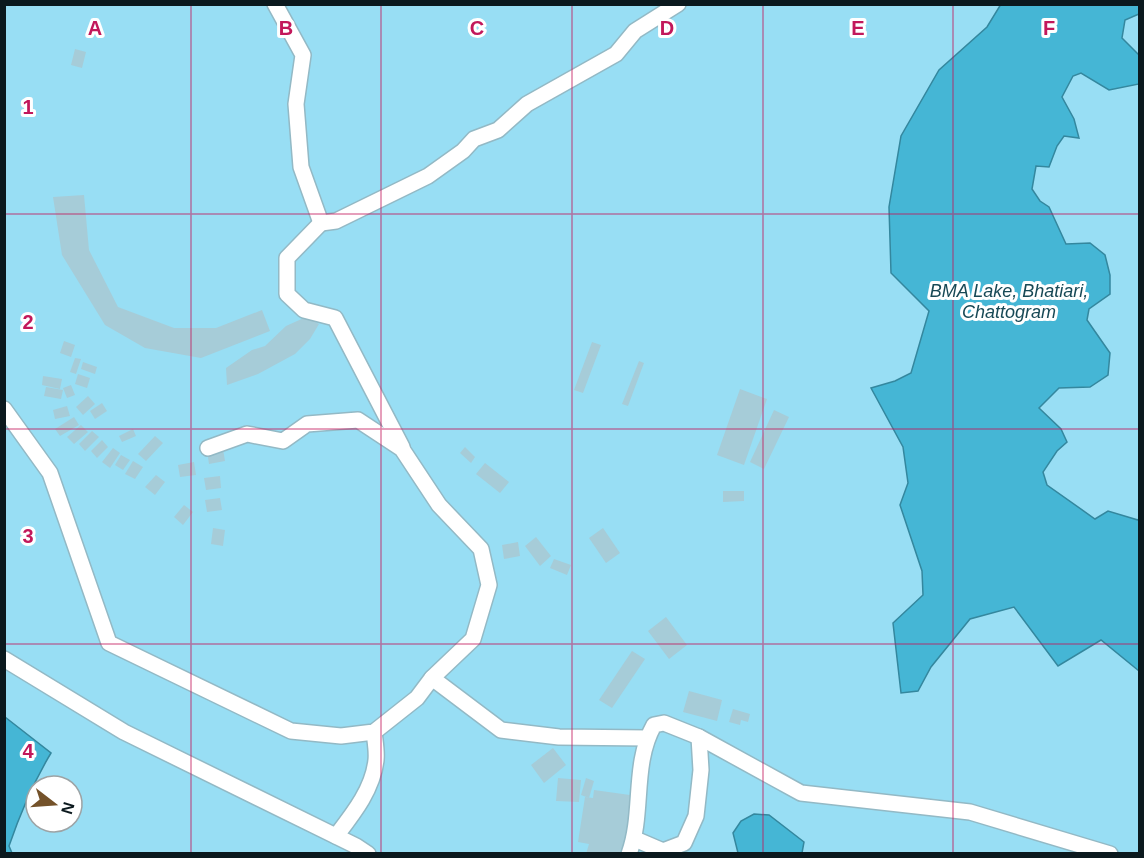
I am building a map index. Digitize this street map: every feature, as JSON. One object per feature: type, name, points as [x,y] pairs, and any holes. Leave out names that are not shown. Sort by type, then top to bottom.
[{"type":"street","points":[[275,4],[303,55],[296,104],[301,167],[321,223]]},
{"type":"street","points":[[4,409],[50,473],[109,643],[291,731],[341,736],[374,732],[417,698],[432,678],[473,639],[489,585],[481,549],[439,505],[402,448],[335,318],[304,310],[287,294],[287,258],[321,223],[336,221],[428,176],[463,151],[474,139],[498,130],[527,104],[616,54],[635,31],[678,4]]},
{"type":"street","points":[[208,448],[247,434],[283,441],[307,424],[358,420],[402,448]]},
{"type":"street","points":[[4,659],[124,732],[368,854]]},
{"type":"street","points":[[432,678],[501,730],[559,737],[647,738]]},
{"type":"street","points":[[699,737],[701,770],[696,816],[684,843],[663,851],[632,846],[647,738],[654,725],[664,723],[699,737],[801,793],[970,812],[1110,854]]},
{"type":"street","points":[[336,836],[355,812],[369,786],[376,760],[374,732]]},
{"type":"shaded area","points":[[5,5],[1139,5],[1139,853],[5,854]]},
{"type":"water","name":"BMA Lake, Bhatiari, Chattogram","points":[[1001,4],[1139,5],[1139,14],[1125,20],[1122,38],[1139,55],[1139,84],[1109,90],[1081,73],[1073,76],[1062,97],[1074,119],[1079,138],[1064,136],[1057,146],[1049,167],[1036,166],[1032,189],[1040,201],[1049,207],[1066,244],[1090,243],[1105,255],[1110,275],[1110,294],[1089,309],[1087,320],[1110,353],[1108,375],[1090,387],[1059,388],[1039,408],[1061,429],[1067,442],[1057,451],[1043,472],[1047,485],[1095,519],[1108,511],[1138,520],[1139,518],[1139,671],[1101,640],[1058,666],[1014,607],[970,619],[931,667],[918,691],[901,693],[893,623],[923,595],[922,571],[900,505],[908,483],[903,447],[871,388],[895,381],[911,373],[929,311],[891,273],[889,207],[901,136],[939,70],[987,27]]},
{"type":"water","points":[[5,717],[51,753],[40,774],[24,774],[24,808],[9,846],[12,853],[5,853]]},
{"type":"water","points":[[754,814],[769,815],[804,842],[802,853],[738,853],[733,833],[741,821]]},
{"type":"building","points":[[75,49],[86,52],[82,68],[71,65]]},
{"type":"building","points":[[84,195],[89,250],[118,307],[174,328],[216,328],[262,310],[270,331],[201,358],[145,348],[105,325],[62,255],[53,197]]},
{"type":"building","points":[[306,317],[319,324],[310,339],[295,354],[258,374],[227,385],[226,368],[252,350],[265,346],[286,326]]},
{"type":"building","points":[[64,341],[75,345],[71,357],[60,353]]},
{"type":"building","points":[[592,342],[601,345],[583,393],[574,390]]},
{"type":"building","points":[[75,358],[81,359],[76,374],[70,372]]},
{"type":"building","points":[[639,361],[644,363],[628,406],[622,404]]},
{"type":"building","points":[[83,362],[97,367],[95,374],[81,369]]},
{"type":"building","points":[[78,374],[90,378],[87,388],[75,384]]},
{"type":"building","points":[[43,376],[62,379],[60,389],[42,385]]},
{"type":"building","points":[[71,385],[75,395],[67,398],[63,388]]},
{"type":"building","points":[[46,387],[63,390],[61,399],[44,396]]},
{"type":"building","points":[[740,389],[767,399],[744,465],[717,455]]},
{"type":"building","points":[[88,396],[95,404],[83,415],[76,407]]},
{"type":"building","points":[[102,403],[107,411],[95,419],[90,411]]},
{"type":"building","points":[[67,406],[70,416],[55,419],[53,410]]},
{"type":"building","points":[[774,410],[789,417],[764,469],[750,462]]},
{"type":"building","points":[[74,417],[79,425],[60,436],[55,429]]},
{"type":"building","points":[[81,425],[88,432],[74,444],[67,437]]},
{"type":"building","points":[[133,429],[136,436],[122,442],[119,436]]},
{"type":"building","points":[[92,431],[99,437],[85,451],[79,444]]},
{"type":"building","points":[[155,436],[163,443],[146,461],[138,454]]},
{"type":"building","points":[[102,440],[108,447],[97,458],[91,451]]},
{"type":"building","points":[[465,447],[475,457],[471,463],[460,453]]},
{"type":"building","points":[[113,448],[120,453],[110,468],[102,462]]},
{"type":"building","points":[[223,449],[225,461],[209,464],[207,451]]},
{"type":"building","points":[[121,455],[130,460],[123,470],[115,465]]},
{"type":"building","points":[[133,461],[143,467],[135,479],[125,474]]},
{"type":"building","points":[[194,462],[196,475],[180,477],[178,465]]},
{"type":"building","points":[[485,463],[509,482],[500,493],[476,474]]},
{"type":"building","points":[[156,475],[165,482],[155,495],[145,487]]},
{"type":"building","points":[[220,476],[221,488],[206,490],[204,478]]},
{"type":"building","points":[[723,491],[744,491],[744,501],[723,502]]},
{"type":"building","points":[[220,498],[222,510],[207,512],[205,500]]},
{"type":"building","points":[[184,505],[193,512],[183,525],[174,517]]},
{"type":"building","points":[[213,528],[225,530],[223,546],[211,544]]},
{"type":"building","points":[[603,528],[620,553],[606,563],[589,538]]},
{"type":"building","points":[[536,537],[551,556],[540,566],[525,546]]},
{"type":"building","points":[[518,542],[520,556],[504,559],[502,545]]},
{"type":"building","points":[[554,559],[571,565],[567,575],[550,568]]},
{"type":"building","points":[[666,617],[687,645],[669,659],[648,631]]},
{"type":"building","points":[[632,651],[645,659],[612,708],[599,700]]},
{"type":"building","points":[[689,691],[722,700],[717,721],[683,712]]},
{"type":"building","points":[[733,709],[750,714],[748,722],[741,720],[740,725],[729,722]]},
{"type":"building","points":[[553,748],[566,765],[544,783],[531,765]]},
{"type":"building","points":[[558,778],[581,780],[579,802],[556,801]]},
{"type":"building","points":[[586,778],[594,781],[589,798],[581,795]]},
{"type":"building","points":[[594,790],[630,795],[629,803],[637,804],[630,850],[621,849],[620,854],[586,854],[589,844],[578,842],[585,797],[593,798]]}]
